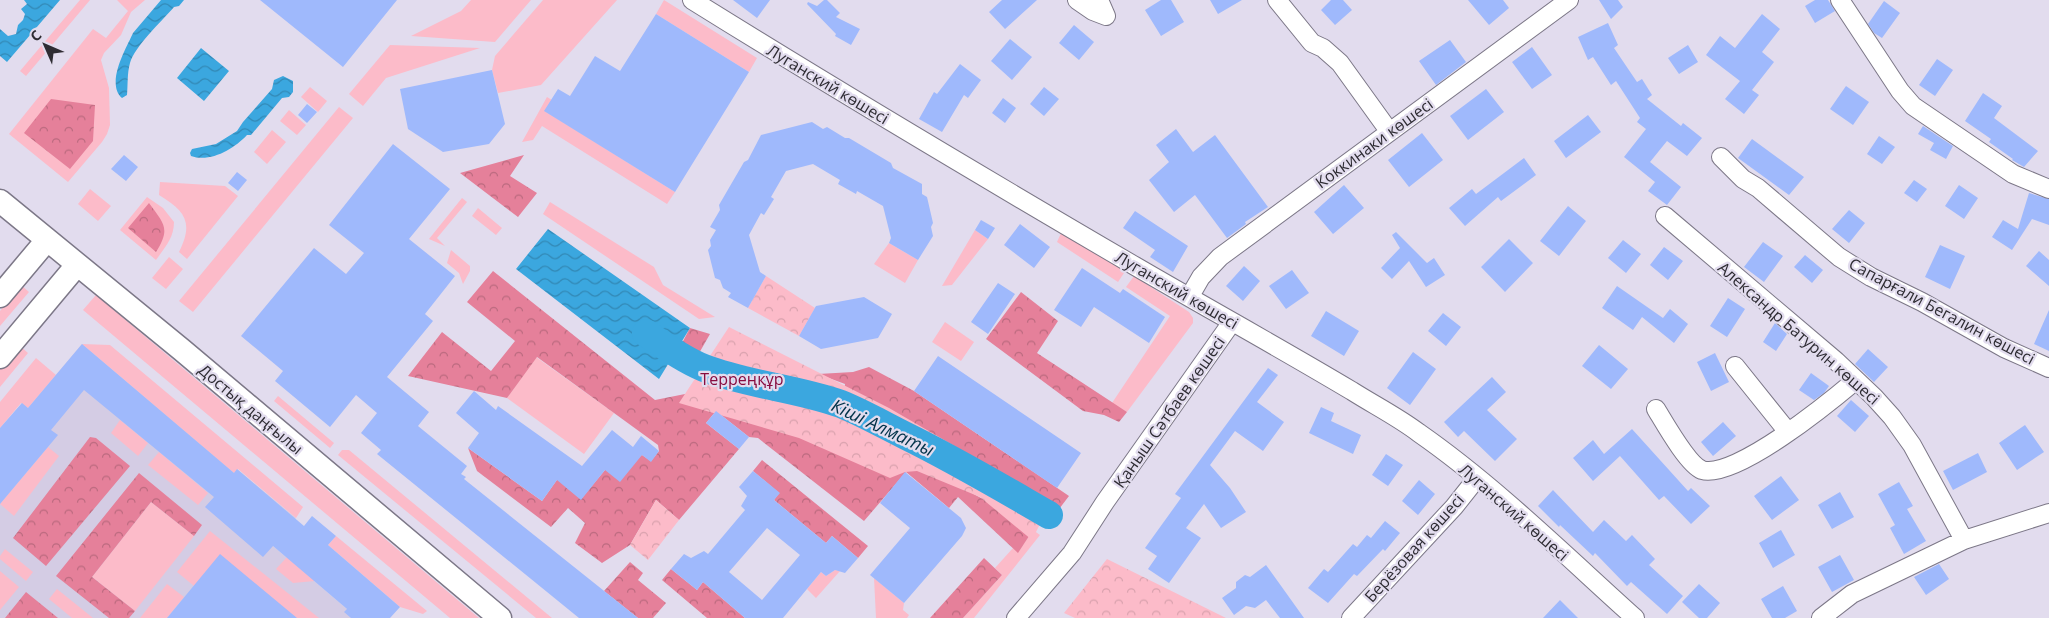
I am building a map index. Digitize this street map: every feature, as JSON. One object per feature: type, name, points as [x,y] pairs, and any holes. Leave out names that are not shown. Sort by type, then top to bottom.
[{"type":"main road","name":"Достық даңғылы","points":[[0,201],[182,350],[500,618]]},
{"type":"main road","points":[[0,296],[46,240]]},
{"type":"main road","points":[[0,357],[76,265]]},
{"type":"street","name":"Луганский көшесі","points":[[692,0],[863,106],[1232,322],[1298,358],[1419,432],[1476,478],[1634,618]]},
{"type":"street","points":[[1076,0],[1093,12],[1106,16],[1099,0]]},
{"type":"street","points":[[1277,0],[1312,43],[1322,48],[1340,63],[1389,131]]},
{"type":"street","name":"Коккинаки көшесі","points":[[1190,296],[1201,277],[1220,257],[1569,0]]},
{"type":"street","points":[[1840,0],[1886,70],[1913,106],[2013,174],[2049,189]]},
{"type":"street","name":"Сапарғали Бегалин көшесі","points":[[1720,158],[1840,257],[1871,277],[1922,302],[2004,348],[2049,368]]},
{"type":"street","name":"Александр Батурин көшесі","points":[[1665,216],[1856,380],[1892,417],[1912,445],[1964,540]]},
{"type":"street","name":"Қаныш Сәтбаев көшесі","points":[[1016,618],[1034,597],[1066,548],[1105,502],[1232,322]]},
{"type":"street","points":[[1735,366],[1788,432]]},
{"type":"street","points":[[1656,409],[1670,434],[1691,461],[1702,470],[1716,470],[1745,459],[1810,418],[1856,380]]},
{"type":"street","name":"Берёзовая көшесі","points":[[1351,618],[1454,507],[1476,478]]},
{"type":"street","points":[[1821,618],[1852,594],[1964,540],[2049,513]]},
{"type":"shaded area","points":[[82,344],[234,472],[237,469],[296,518],[273,546],[347,609],[351,618],[0,618],[0,428],[22,403],[28,408]]},
{"type":"green space","points":[[80,0],[90,0],[26,76],[20,71]]},
{"type":"green space","points":[[117,0],[145,0],[131,12],[121,35],[104,53],[101,60],[109,88],[110,125],[107,134],[68,182],[9,134],[93,29],[106,38],[128,11]]},
{"type":"green space","points":[[471,0],[531,0],[495,42],[411,36],[461,11]]},
{"type":"green space","points":[[543,0],[617,0],[541,85],[498,93],[492,70],[495,56]]},
{"type":"green space","points":[[664,0],[757,58],[749,72],[656,14]]},
{"type":"green space","points":[[390,45],[480,48],[386,78],[363,106],[349,94]]},
{"type":"green space","points":[[310,87],[327,101],[318,112],[301,97]]},
{"type":"green space","points":[[547,97],[552,100],[545,111],[675,192],[667,204],[542,126],[533,140],[522,142]]},
{"type":"green space","points":[[51,99],[95,105],[93,141],[70,169],[24,133]]},
{"type":"green space","points":[[339,107],[353,118],[193,312],[179,301]]},
{"type":"green space","points":[[289,110],[306,125],[297,135],[280,121]]},
{"type":"green space","points":[[272,130],[286,142],[267,164],[254,152]]},
{"type":"green space","points":[[524,155],[510,176],[537,193],[518,217],[460,173]]},
{"type":"green space","points":[[160,182],[225,186],[238,196],[187,259],[179,252],[186,233],[184,218],[175,206],[159,195]]},
{"type":"green space","points":[[90,189],[111,206],[98,221],[78,204]]},
{"type":"green space","points":[[147,197],[163,208],[174,222],[171,238],[156,260],[120,230]]},
{"type":"green space","points":[[462,198],[467,202],[437,238],[445,246],[429,239]]},
{"type":"green space","points":[[550,202],[654,267],[663,285],[715,317],[699,319],[543,214]]},
{"type":"green space","points":[[149,203],[164,226],[161,244],[156,252],[128,228]]},
{"type":"green space","points":[[478,208],[502,228],[496,235],[472,216]]},
{"type":"green space","points":[[975,230],[988,239],[952,285],[942,286]]},
{"type":"green space","points":[[1062,231],[1126,270],[1118,282],[1057,242]]},
{"type":"green space","points":[[889,243],[918,260],[905,283],[874,264]]},
{"type":"green space","points":[[451,250],[470,266],[470,271],[463,284],[459,273],[447,263]]},
{"type":"green space","points":[[169,257],[183,269],[166,289],[152,278]]},
{"type":"green space","points":[[493,271],[655,400],[685,394],[926,468],[1003,510],[1033,530],[1018,553],[958,497],[949,508],[906,472],[864,521],[758,438],[749,437],[716,411],[706,423],[739,449],[679,520],[656,500],[630,545],[602,563],[575,543],[585,523],[568,508],[551,527],[477,471],[468,448],[542,501],[566,467],[576,475],[566,487],[581,499],[605,470],[642,455],[651,461],[659,451],[658,445],[537,357],[507,398],[408,376],[442,332],[491,371],[515,341],[467,302]]},
{"type":"green space","points":[[766,276],[815,308],[799,336],[748,308]]},
{"type":"green space","points":[[1134,276],[1189,312],[1193,318],[1193,323],[1127,412],[1112,403],[1170,316],[1126,287]]},
{"type":"green space","points":[[21,285],[29,292],[0,326],[0,311]]},
{"type":"green space","points":[[1021,292],[1058,321],[1037,353],[1127,412],[1119,422],[1104,415],[1083,411],[986,339]]},
{"type":"green space","points":[[96,295],[479,618],[450,618],[83,310]]},
{"type":"green space","points":[[945,322],[974,342],[961,361],[932,342]]},
{"type":"green space","name":"Терреңқұр","points":[[729,327],[889,408],[1051,502],[1032,540],[980,497],[917,471],[905,472],[890,478],[799,438],[679,403]]},
{"type":"green space","points":[[690,328],[710,334],[698,355],[681,345]]},
{"type":"green space","points":[[82,344],[110,345],[303,507],[296,518],[238,469],[234,473]]},
{"type":"green space","points":[[20,346],[28,353],[0,387],[0,369]]},
{"type":"green space","points":[[536,357],[614,413],[584,454],[507,398]]},
{"type":"green space","points":[[36,358],[56,375],[28,408],[21,403],[0,428],[0,402]]},
{"type":"green space","points":[[869,367],[914,391],[1069,496],[1056,513],[927,439],[843,399],[845,384],[818,374],[853,372]]},
{"type":"green space","points":[[278,396],[334,443],[330,448],[274,401]]},
{"type":"green space","points":[[120,420],[148,443],[138,456],[111,433]]},
{"type":"green space","points":[[90,437],[96,438],[130,466],[46,566],[13,538]]},
{"type":"green space","points":[[48,447],[59,456],[14,516],[0,504]]},
{"type":"green space","points":[[342,450],[349,450],[552,618],[536,618],[338,455]]},
{"type":"green space","points":[[159,452],[208,493],[198,505],[148,465]]},
{"type":"green space","points":[[762,460],[868,546],[858,558],[832,536],[826,543],[774,500],[779,493],[753,471]]},
{"type":"green space","points":[[139,473],[202,525],[194,536],[151,502],[92,577],[135,611],[129,618],[109,618],[56,576]]},
{"type":"green space","points":[[656,500],[679,520],[648,560],[630,545]]},
{"type":"green space","points":[[151,502],[194,536],[135,611],[92,577]]},
{"type":"green space","points":[[1033,530],[1040,535],[974,618],[963,618],[1002,575],[995,568],[1013,548],[1018,552]]},
{"type":"green space","points":[[210,531],[319,618],[297,618],[194,586],[177,572]]},
{"type":"green space","points":[[336,536],[427,611],[423,614],[400,607],[328,545]]},
{"type":"green space","points":[[5,549],[33,572],[26,581],[0,559]]},
{"type":"green space","points":[[287,557],[315,581],[293,583],[276,569]]},
{"type":"green space","points":[[984,558],[1002,575],[963,618],[930,618]]},
{"type":"green space","points":[[1107,559],[1226,618],[1075,618],[1064,613]]},
{"type":"green space","points":[[630,562],[643,573],[638,580],[666,603],[653,618],[638,618],[604,591]]},
{"type":"green space","points":[[671,569],[697,590],[703,582],[745,618],[707,618],[662,580]]},
{"type":"green space","points":[[835,570],[840,571],[816,598],[807,589],[821,572],[826,576]]},
{"type":"green space","points":[[0,571],[19,587],[0,610]]},
{"type":"green space","points":[[874,578],[904,603],[903,610],[909,615],[907,618],[876,618]]},
{"type":"green space","points":[[167,584],[184,597],[167,618],[140,618]]},
{"type":"green space","points":[[57,589],[93,618],[72,618],[49,599]]},
{"type":"green space","points":[[26,592],[58,618],[5,618]]},
{"type":"water","points":[[24,0],[60,0],[7,62],[0,56],[0,29],[8,36],[16,34],[18,25],[23,20],[25,14],[21,9],[27,4]]},
{"type":"water","points":[[161,0],[184,0],[179,6],[174,7],[137,49],[129,67],[127,95],[122,98],[117,91],[116,75],[122,56],[133,33]]},
{"type":"water","points":[[201,48],[229,71],[204,101],[177,78]]},
{"type":"water","points":[[283,76],[293,81],[293,92],[289,97],[282,98],[251,135],[247,135],[229,150],[214,156],[198,158],[191,156],[192,149],[216,144],[237,131],[272,89],[274,80]]},
{"type":"water","points":[[548,229],[690,328],[659,379],[516,269]]},
{"type":"building","points":[[260,0],[397,0],[343,67]]},
{"type":"building","points":[[733,0],[770,0],[757,18]]},
{"type":"building","points":[[824,0],[827,0],[840,13],[836,17],[860,29],[851,45],[835,36],[836,34],[807,4],[808,2],[817,6]]},
{"type":"building","points":[[1002,0],[1037,0],[1005,29],[989,12]]},
{"type":"building","points":[[1161,0],[1171,0],[1184,22],[1161,36],[1145,10]]},
{"type":"building","points":[[1210,0],[1242,0],[1218,14]]},
{"type":"building","points":[[1331,0],[1343,0],[1352,10],[1335,25],[1321,10]]},
{"type":"building","points":[[1468,0],[1503,0],[1509,8],[1489,25]]},
{"type":"building","points":[[1599,0],[1618,0],[1623,7],[1611,19]]},
{"type":"building","points":[[1815,0],[1828,0],[1835,11],[1815,23],[1805,6]]},
{"type":"building","points":[[1884,1],[1900,13],[1882,38],[1874,33],[1868,24]]},
{"type":"building","points":[[656,14],[749,72],[675,192],[544,111],[558,89],[570,96],[595,56],[620,71]]},
{"type":"building","points":[[1762,14],[1780,29],[1762,52],[1774,62],[1752,90],[1759,95],[1744,114],[1725,99],[1740,81],[1706,55],[1720,36],[1735,48]]},
{"type":"building","points":[[1608,23],[1618,45],[1614,48],[1637,82],[1642,79],[1652,95],[1647,99],[1681,126],[1683,123],[1702,138],[1687,156],[1667,141],[1650,162],[1681,187],[1667,205],[1648,191],[1655,182],[1624,157],[1646,129],[1637,122],[1640,118],[1616,81],[1611,85],[1593,57],[1588,60],[1578,37]]},
{"type":"building","points":[[1074,25],[1094,42],[1079,60],[1059,43]]},
{"type":"building","points":[[1010,39],[1032,57],[1012,80],[991,61]]},
{"type":"building","points":[[1450,40],[1466,62],[1436,85],[1419,61]]},
{"type":"building","points":[[1688,45],[1698,62],[1679,74],[1668,58]]},
{"type":"building","points":[[1532,47],[1552,75],[1532,89],[1512,62]]},
{"type":"building","points":[[1937,59],[1953,70],[1935,96],[1919,85]]},
{"type":"building","points":[[960,64],[981,80],[968,98],[964,95],[942,132],[919,119],[934,92],[937,94]]},
{"type":"building","points":[[492,70],[505,124],[489,144],[443,152],[408,129],[400,89]]},
{"type":"building","points":[[1846,86],[1869,102],[1853,125],[1830,109]]},
{"type":"building","points":[[1044,87],[1059,99],[1044,116],[1030,104]]},
{"type":"building","points":[[1486,89],[1504,112],[1468,140],[1450,116]]},
{"type":"building","points":[[1983,93],[2002,106],[1994,118],[2038,151],[2024,167],[2012,160],[1989,142],[1991,139],[1965,121]]},
{"type":"building","points":[[1003,98],[1016,108],[1005,123],[992,113]]},
{"type":"building","points":[[307,104],[317,112],[307,123],[298,115]]},
{"type":"building","points":[[1588,115],[1601,132],[1566,158],[1554,141]]},
{"type":"building","points":[[812,122],[823,129],[827,127],[845,138],[849,138],[891,163],[893,168],[922,184],[922,194],[927,197],[933,223],[931,227],[933,236],[918,260],[889,243],[891,238],[883,206],[857,191],[856,194],[838,184],[840,180],[813,164],[786,171],[771,197],[774,199],[764,215],[761,213],[749,235],[760,272],[766,276],[748,308],[728,297],[731,293],[723,288],[720,280],[715,278],[708,250],[711,246],[710,240],[716,230],[710,227],[720,210],[719,205],[744,162],[748,160],[761,135]]},
{"type":"building","points":[[1923,126],[1953,146],[1946,159],[1930,150],[1934,143],[1918,134]]},
{"type":"building","points":[[1176,129],[1193,152],[1215,135],[1268,207],[1245,222],[1246,224],[1227,238],[1195,195],[1174,212],[1149,180],[1169,162],[1156,145]]},
{"type":"building","points":[[1422,133],[1443,160],[1409,187],[1388,160]]},
{"type":"building","points":[[1879,136],[1895,147],[1882,164],[1867,154]]},
{"type":"building","points":[[1752,139],[1804,177],[1789,195],[1738,158]]},
{"type":"building","points":[[393,144],[450,189],[409,239],[455,276],[425,314],[433,321],[387,377],[429,412],[418,426],[467,466],[461,474],[466,477],[464,479],[638,618],[579,618],[377,454],[381,450],[361,433],[377,413],[356,395],[330,427],[275,381],[283,371],[241,336],[314,248],[346,274],[364,253],[329,225]]},
{"type":"building","points":[[124,155],[138,167],[126,181],[111,169]]},
{"type":"building","points":[[1524,158],[1536,175],[1501,201],[1498,197],[1465,226],[1449,208],[1472,189],[1476,194]]},
{"type":"building","points":[[237,172],[247,180],[238,191],[228,183]]},
{"type":"building","points":[[1914,180],[1927,189],[1917,202],[1904,193]]},
{"type":"building","points":[[1344,185],[1364,208],[1333,234],[1314,212]]},
{"type":"building","points":[[1959,185],[1978,198],[1964,219],[1945,206]]},
{"type":"building","points":[[2029,193],[2049,199],[2049,225],[2032,219],[2012,250],[1992,237],[2003,220],[2018,229]]},
{"type":"building","points":[[1568,206],[1586,221],[1559,256],[1540,241]]},
{"type":"building","points":[[1849,210],[1865,223],[1849,243],[1832,229]]},
{"type":"building","points":[[1135,211],[1188,246],[1173,272],[1150,257],[1155,250],[1123,228]]},
{"type":"building","points":[[981,220],[995,228],[988,239],[975,230]]},
{"type":"building","points":[[1020,224],[1050,247],[1034,268],[1004,245]]},
{"type":"building","points":[[1396,232],[1427,263],[1434,258],[1445,275],[1426,287],[1409,261],[1392,279],[1381,268],[1400,248],[1392,235]]},
{"type":"building","points":[[1509,239],[1533,263],[1505,292],[1481,267]]},
{"type":"building","points":[[1623,240],[1641,254],[1626,273],[1608,258]]},
{"type":"building","points":[[1763,242],[1783,256],[1764,282],[1744,267]]},
{"type":"building","points":[[1940,245],[1965,256],[1950,289],[1925,277]]},
{"type":"building","points":[[1664,247],[1683,261],[1668,280],[1650,265]]},
{"type":"building","points":[[2039,251],[2049,260],[2049,286],[2026,266]]},
{"type":"building","points":[[1805,255],[1823,270],[1812,283],[1794,267]]},
{"type":"building","points":[[1244,266],[1260,281],[1243,301],[1226,286]]},
{"type":"building","points":[[1082,268],[1120,293],[1123,289],[1165,317],[1149,343],[1094,307],[1081,327],[1054,310]]},
{"type":"building","points":[[1292,270],[1309,293],[1286,309],[1269,286]]},
{"type":"building","points":[[998,283],[1015,294],[988,334],[971,322]]},
{"type":"building","points":[[1617,286],[1663,318],[1670,309],[1688,324],[1674,343],[1642,317],[1633,330],[1602,308]]},
{"type":"building","points":[[864,297],[892,314],[878,338],[821,349],[799,336],[816,306]]},
{"type":"building","points":[[1728,298],[1745,309],[1727,337],[1710,326]]},
{"type":"building","points":[[2049,310],[2049,351],[2034,344]]},
{"type":"building","points":[[1326,311],[1359,331],[1344,356],[1311,336]]},
{"type":"building","points":[[1443,313],[1461,327],[1446,346],[1428,331]]},
{"type":"building","points":[[1775,323],[1787,334],[1776,351],[1763,342]]},
{"type":"building","points":[[82,344],[234,473],[237,469],[304,526],[312,516],[336,536],[328,545],[400,607],[390,618],[351,618],[344,612],[347,609],[273,546],[263,557],[205,507],[214,497],[84,390],[51,430],[58,435],[0,504],[0,428],[22,403],[28,408]]},
{"type":"building","points":[[1599,345],[1628,369],[1611,389],[1582,366]]},
{"type":"building","points":[[1868,349],[1888,367],[1874,382],[1855,364]]},
{"type":"building","points":[[1413,352],[1436,369],[1410,405],[1387,388]]},
{"type":"building","points":[[1715,353],[1729,382],[1711,391],[1697,362]]},
{"type":"building","points":[[938,356],[1081,453],[1057,488],[914,391]]},
{"type":"building","points":[[1268,368],[1278,375],[1257,402],[1284,422],[1263,451],[1235,431],[1210,465],[1230,488],[1246,512],[1221,528],[1204,504],[1186,528],[1201,538],[1169,583],[1148,569],[1157,556],[1145,548],[1181,498],[1175,494]]},
{"type":"building","points":[[1811,373],[1829,386],[1824,393],[1814,400],[1799,390]]},
{"type":"building","points":[[1492,377],[1506,392],[1487,410],[1517,439],[1495,461],[1464,431],[1458,437],[1444,422]]},
{"type":"building","points":[[474,391],[496,410],[498,406],[582,466],[612,430],[633,447],[641,436],[659,451],[651,462],[642,455],[620,482],[605,470],[581,500],[557,480],[542,501],[468,448],[479,433],[456,413]]},
{"type":"building","points":[[1851,400],[1869,416],[1855,432],[1837,416]]},
{"type":"building","points":[[1321,407],[1334,413],[1331,421],[1361,435],[1353,454],[1309,433]]},
{"type":"building","points":[[716,411],[749,437],[739,449],[706,423]]},
{"type":"building","points":[[1723,422],[1736,436],[1713,456],[1701,442]]},
{"type":"building","points":[[2025,425],[2044,452],[2017,470],[1999,443]]},
{"type":"building","points":[[1632,429],[1688,491],[1691,488],[1710,506],[1691,524],[1664,496],[1659,500],[1620,456],[1593,481],[1573,458],[1593,440],[1604,454]]},
{"type":"building","points":[[1978,453],[1987,472],[1953,490],[1943,471]]},
{"type":"building","points":[[1386,454],[1403,465],[1388,486],[1372,475]]},
{"type":"building","points":[[753,471],[780,493],[774,500],[826,543],[832,536],[858,558],[845,573],[835,570],[826,576],[821,572],[783,618],[745,618],[703,582],[697,590],[671,569],[684,554],[691,558],[704,551],[708,554],[745,510],[741,506],[747,496],[739,487]],"holes":[[[767,528],[800,555],[762,600],[729,572]]]},
{"type":"building","points":[[905,472],[961,518],[966,528],[962,536],[904,603],[870,575],[910,528],[880,503]]},
{"type":"building","points":[[1781,476],[1799,500],[1772,520],[1754,496]]},
{"type":"building","points":[[1419,480],[1435,494],[1418,515],[1402,501]]},
{"type":"building","points":[[1899,482],[1913,506],[1907,509],[1926,541],[1904,554],[1890,528],[1895,525],[1878,494]]},
{"type":"building","points":[[1553,490],[1593,532],[1604,520],[1626,541],[1632,535],[1655,559],[1649,565],[1683,596],[1667,614],[1631,582],[1627,586],[1595,553],[1593,556],[1538,506]]},
{"type":"building","points":[[1840,492],[1854,517],[1832,529],[1818,505]]},
{"type":"building","points":[[1385,521],[1400,533],[1385,551],[1383,549],[1357,576],[1354,574],[1328,603],[1308,588],[1324,569],[1328,572],[1353,544],[1357,547],[1367,535],[1371,538]]},
{"type":"building","points":[[1781,530],[1795,555],[1773,568],[1759,543]]},
{"type":"building","points":[[220,554],[297,618],[167,618]]},
{"type":"building","points":[[1840,555],[1854,580],[1832,592],[1818,567]]},
{"type":"building","points":[[1939,564],[1949,579],[1926,595],[1914,577]]},
{"type":"building","points":[[1266,565],[1304,618],[1280,618],[1266,600],[1255,608],[1246,606],[1234,615],[1222,598],[1236,588],[1236,582],[1245,575],[1250,577]]},
{"type":"building","points":[[1699,584],[1720,603],[1707,618],[1699,618],[1682,602]]},
{"type":"building","points":[[1783,586],[1797,611],[1785,618],[1772,618],[1761,599]]},
{"type":"building","points":[[1560,600],[1578,618],[1543,618]]},
{"type":"waterway","name":"Кіші Алматы","points":[[646,333],[667,348],[704,368],[738,379],[807,394],[841,404],[874,419],[978,474],[1049,515]]}]
